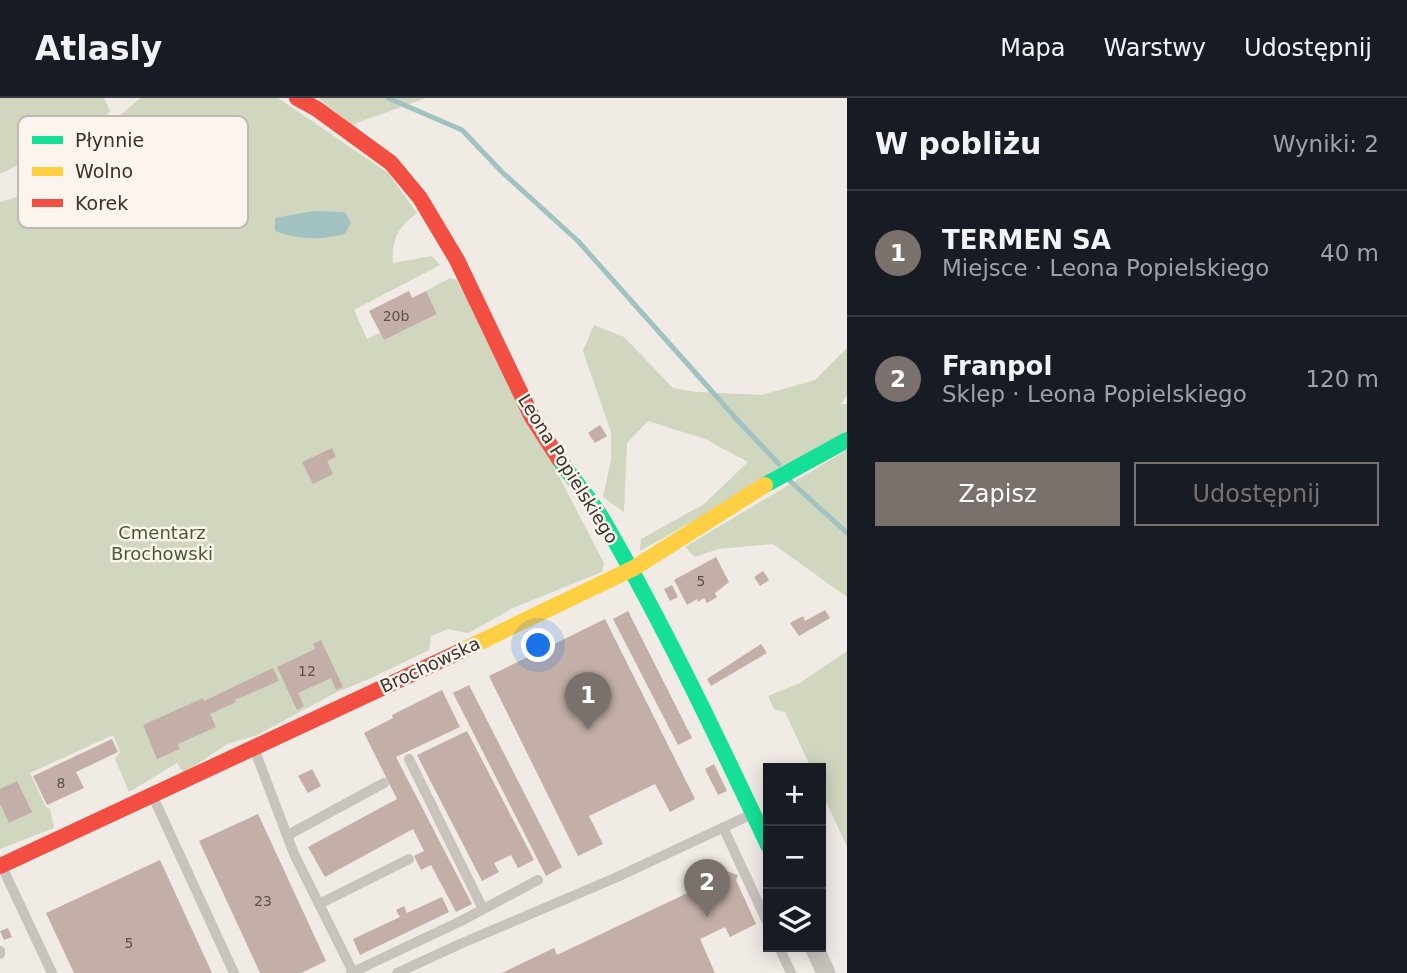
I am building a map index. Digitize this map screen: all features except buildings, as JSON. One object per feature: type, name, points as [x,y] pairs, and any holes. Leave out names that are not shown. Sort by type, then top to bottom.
[{"type":"street","name":"Leona Popielskiego","points":[[297,98],[317,109],[390,163],[420,198],[457,260],[531,417],[601,517],[630,570],[695,692],[763,834]]},
{"type":"street","name":"Brochowska","points":[[1,866],[531,619],[630,570],[811,456],[847,440]]},
{"type":"street","points":[[816,952],[827,973]]},
{"type":"lane","points":[[253,747],[295,854],[352,972],[538,880]]},
{"type":"lane","points":[[409,759],[483,909]]},
{"type":"lane","points":[[288,835],[384,783]]},
{"type":"lane","points":[[152,795],[234,973]]},
{"type":"lane","points":[[397,973],[615,878],[753,813]]},
{"type":"lane","points":[[723,827],[763,913]]},
{"type":"lane","points":[[319,904],[409,859]]},
{"type":"lane","points":[[1,866],[52,973]]},
{"type":"lane","points":[[781,952],[791,973]]},
{"type":"green space","points":[[0,98],[104,98],[110,111],[105,116],[18,116],[18,165],[0,174]]},
{"type":"green space","name":"Cmentarz Brochowski","points":[[141,98],[278,98],[388,173],[417,213],[405,223],[395,240],[393,263],[432,256],[440,265],[354,310],[367,339],[380,333],[384,340],[437,314],[426,291],[450,278],[457,280],[604,563],[602,572],[513,608],[468,633],[448,629],[431,636],[429,650],[335,693],[257,735],[227,744],[184,773],[177,763],[129,792],[115,759],[120,752],[113,735],[30,773],[46,807],[50,809],[54,828],[0,849],[0,202],[18,196],[18,228],[248,228],[248,116],[120,116]]},
{"type":"green space","points":[[319,98],[426,98],[351,125]]},
{"type":"green space","points":[[594,325],[624,337],[673,388],[696,392],[762,395],[815,380],[847,348],[847,395],[841,404],[847,404],[847,434],[640,551],[641,539],[704,504],[748,462],[705,439],[648,421],[627,443],[624,512],[603,497],[611,460],[611,432],[583,351]]},
{"type":"green space","points":[[847,450],[847,597],[773,544],[718,549],[695,557],[685,547]]},
{"type":"green space","points":[[847,651],[847,847],[826,801],[826,763],[809,763],[785,712],[774,709],[768,696],[800,683]]},
{"type":"water","points":[[313,211],[345,212],[351,223],[345,234],[327,237],[310,238],[275,231],[275,218]]},
{"type":"waterway","points":[[388,98],[462,130],[502,172],[578,241],[779,464]]},
{"type":"waterway","points":[[790,481],[847,533]]},
{"type":"traffic: fast","points":[[765,485],[847,440]]},
{"type":"traffic: fast","points":[[559,459],[598,512],[647,600],[763,835]]},
{"type":"traffic: slow","points":[[459,652],[634,568],[765,485]]},
{"type":"traffic: jam","points":[[297,98],[317,109],[391,163],[420,198],[457,260],[532,417],[559,459]]},
{"type":"traffic: jam","points":[[0,866],[459,652]]},
{"type":"place","name":"TERMEN SA","points":[[588,730]]},
{"type":"place","name":"Franpol","points":[[707,917]]}]
